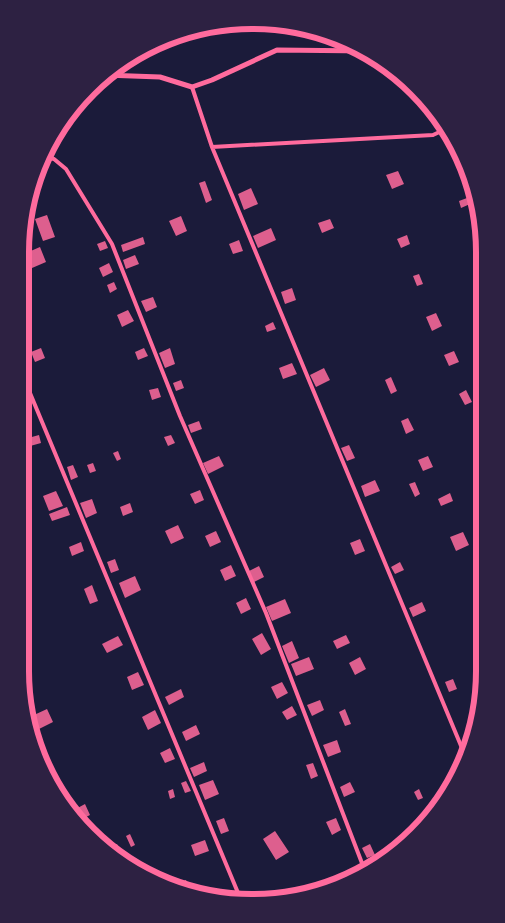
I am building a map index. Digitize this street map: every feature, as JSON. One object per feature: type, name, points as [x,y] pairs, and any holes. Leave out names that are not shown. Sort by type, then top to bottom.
[{"type":"street","points":[[115,75],[160,77],[192,87],[277,50],[348,51]]},
{"type":"lane","points":[[192,87],[212,147],[462,747]]},
{"type":"lane","points":[[212,147],[433,135],[441,131]]},
{"type":"lane","points":[[50,158],[66,169],[112,244],[180,416],[266,613],[363,865]]},
{"type":"lane","points":[[29,391],[239,894]]},
{"type":"building","points":[[398,171],[404,184],[392,189],[386,175]]},
{"type":"building","points":[[205,181],[212,200],[206,203],[199,183]]},
{"type":"building","points":[[251,188],[258,204],[244,210],[238,194]]},
{"type":"building","points":[[467,198],[470,204],[461,208],[459,201]]},
{"type":"building","points":[[47,215],[55,237],[43,241],[35,219]]},
{"type":"building","points":[[181,216],[187,231],[176,236],[169,221]]},
{"type":"building","points":[[330,219],[334,228],[322,233],[318,223]]},
{"type":"building","points":[[271,228],[276,240],[258,248],[253,236]]},
{"type":"building","points":[[407,235],[410,244],[401,248],[397,239]]},
{"type":"building","points":[[143,237],[145,244],[123,252],[121,245]]},
{"type":"building","points":[[239,240],[243,251],[233,254],[229,244]]},
{"type":"building","points":[[105,241],[108,248],[100,251],[97,244]]},
{"type":"building","points":[[40,247],[46,262],[32,268],[29,260],[29,252]]},
{"type":"building","points":[[135,255],[139,264],[126,269],[123,260]]},
{"type":"building","points":[[109,263],[113,272],[103,277],[99,268]]},
{"type":"building","points":[[419,274],[423,284],[417,286],[413,276]]},
{"type":"building","points":[[114,282],[117,289],[110,293],[107,285]]},
{"type":"building","points":[[292,288],[296,300],[285,304],[281,292]]},
{"type":"building","points":[[153,297],[157,307],[146,312],[141,301]]},
{"type":"building","points":[[128,310],[134,321],[122,327],[117,315]]},
{"type":"building","points":[[436,313],[442,326],[432,331],[426,317]]},
{"type":"building","points":[[273,322],[276,329],[267,332],[265,326]]},
{"type":"building","points":[[41,348],[45,358],[35,362],[31,352]]},
{"type":"building","points":[[144,348],[148,356],[138,360],[135,352]]},
{"type":"building","points":[[170,348],[175,364],[165,368],[159,353]]},
{"type":"building","points":[[454,351],[459,362],[449,366],[444,355]]},
{"type":"building","points":[[292,363],[297,374],[283,379],[279,368]]},
{"type":"building","points":[[324,368],[330,380],[316,387],[310,375]]},
{"type":"building","points":[[391,377],[397,391],[391,394],[385,380]]},
{"type":"building","points":[[181,380],[184,388],[176,391],[173,383]]},
{"type":"building","points":[[158,388],[161,397],[152,400],[149,390]]},
{"type":"building","points":[[466,390],[472,402],[465,405],[459,394]]},
{"type":"building","points":[[408,418],[414,430],[406,434],[401,421]]},
{"type":"building","points":[[199,421],[202,429],[191,433],[188,425]]},
{"type":"building","points":[[39,435],[41,443],[29,446],[29,438]]},
{"type":"building","points":[[171,435],[175,443],[168,446],[164,437]]},
{"type":"building","points":[[349,445],[355,458],[347,461],[341,448]]},
{"type":"building","points":[[118,451],[121,459],[117,461],[113,453]]},
{"type":"building","points":[[219,456],[224,466],[208,474],[203,463]]},
{"type":"building","points":[[428,456],[433,467],[423,471],[418,460]]},
{"type":"building","points":[[93,463],[96,471],[90,473],[87,465]]},
{"type":"building","points":[[73,465],[78,477],[71,480],[67,467]]},
{"type":"building","points":[[375,480],[380,491],[365,497],[361,486]]},
{"type":"building","points":[[415,482],[420,494],[415,497],[409,484]]},
{"type":"building","points":[[200,490],[204,500],[195,504],[190,494]]},
{"type":"building","points":[[56,491],[63,506],[49,511],[43,496]]},
{"type":"building","points":[[450,493],[453,501],[441,506],[438,499]]},
{"type":"building","points":[[92,499],[97,513],[86,518],[80,503]]},
{"type":"building","points":[[130,503],[133,512],[123,516],[120,507]]},
{"type":"building","points":[[67,507],[70,515],[52,521],[49,514]]},
{"type":"building","points":[[178,525],[184,538],[171,544],[165,531]]},
{"type":"building","points":[[216,531],[221,542],[210,547],[205,536]]},
{"type":"building","points":[[463,532],[469,545],[456,551],[450,537]]},
{"type":"building","points":[[360,539],[365,551],[355,555],[350,543]]},
{"type":"building","points":[[81,542],[84,551],[72,556],[69,547]]},
{"type":"building","points":[[115,559],[119,570],[111,573],[107,562]]},
{"type":"building","points":[[400,562],[404,570],[395,574],[391,567]]},
{"type":"building","points":[[231,565],[236,576],[225,581],[220,570]]},
{"type":"building","points":[[259,566],[264,577],[254,582],[249,571]]},
{"type":"building","points":[[135,576],[141,590],[125,598],[119,583]]},
{"type":"building","points":[[92,585],[98,601],[90,604],[84,589]]},
{"type":"building","points":[[246,598],[251,609],[241,614],[236,603]]},
{"type":"building","points":[[285,599],[291,613],[272,621],[266,607]]},
{"type":"building","points":[[422,602],[426,611],[413,617],[409,608]]},
{"type":"building","points":[[262,633],[271,649],[261,655],[252,639]]},
{"type":"building","points":[[346,635],[350,643],[337,649],[333,641]]},
{"type":"building","points":[[118,636],[123,645],[107,653],[102,644]]},
{"type":"building","points":[[292,641],[299,658],[289,663],[282,646]]},
{"type":"building","points":[[309,657],[314,669],[296,676],[291,664]]},
{"type":"building","points":[[360,657],[366,669],[355,675],[349,663]]},
{"type":"building","points":[[138,672],[144,685],[132,690],[127,677]]},
{"type":"building","points":[[453,679],[457,689],[449,692],[445,682]]},
{"type":"building","points":[[282,682],[288,693],[277,699],[271,687]]},
{"type":"building","points":[[181,689],[184,697],[169,705],[165,697]]},
{"type":"building","points":[[320,700],[324,710],[312,716],[307,705]]},
{"type":"building","points":[[292,706],[297,715],[287,720],[282,712]]},
{"type":"building","points":[[47,709],[53,722],[39,729],[34,715]]},
{"type":"building","points":[[345,709],[351,724],[345,726],[339,712]]},
{"type":"building","points":[[155,710],[161,723],[148,730],[142,717]]},
{"type":"building","points":[[196,725],[200,734],[186,741],[182,732]]},
{"type":"building","points":[[337,740],[341,752],[328,757],[323,745]]},
{"type":"building","points":[[170,748],[175,759],[165,763],[160,753]]},
{"type":"building","points":[[204,762],[207,771],[194,777],[190,768]]},
{"type":"building","points":[[313,763],[318,776],[311,779],[306,765]]},
{"type":"building","points":[[213,780],[219,794],[205,800],[199,785]]},
{"type":"building","points":[[186,781],[191,791],[185,793],[181,783]]},
{"type":"building","points":[[350,782],[355,792],[344,797],[340,787]]},
{"type":"building","points":[[173,789],[175,797],[170,799],[168,791]]},
{"type":"building","points":[[419,789],[423,798],[418,800],[414,792]]},
{"type":"building","points":[[85,804],[90,815],[84,818],[76,809]]},
{"type":"building","points":[[224,818],[229,831],[221,834],[216,821]]},
{"type":"building","points":[[336,818],[341,830],[332,835],[326,822]]},
{"type":"building","points":[[275,831],[289,852],[276,860],[263,839]]},
{"type":"building","points":[[130,834],[135,845],[131,847],[126,836]]},
{"type":"building","points":[[205,840],[209,851],[195,856],[191,845]]},
{"type":"building","points":[[117,844],[120,851],[116,848],[113,846]]},
{"type":"building","points":[[370,844],[375,855],[367,858],[362,848]]}]
